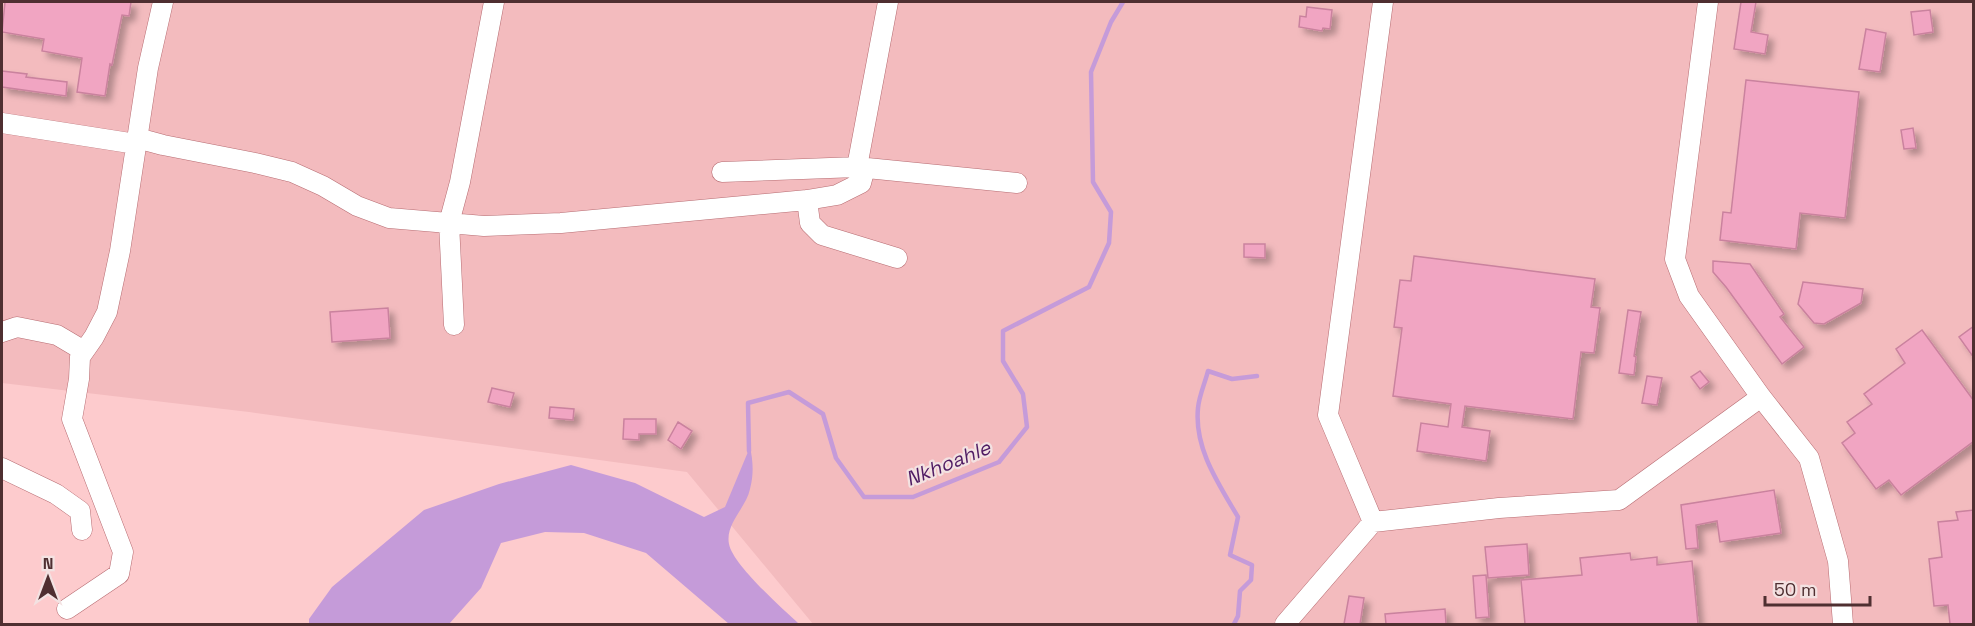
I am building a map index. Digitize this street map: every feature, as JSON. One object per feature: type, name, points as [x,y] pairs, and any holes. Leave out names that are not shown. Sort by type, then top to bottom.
[{"type":"street","points":[[67,609],[119,574],[123,552],[72,419],[79,379],[80,357],[107,312],[120,251],[148,68],[163,2]]},
{"type":"street","points":[[454,325],[449,223],[460,182],[494,2]]},
{"type":"street","points":[[2,123],[163,145],[292,172],[323,186],[357,206],[389,218],[484,226],[561,223],[807,200],[837,195],[861,183],[861,167],[888,2]]},
{"type":"street","points":[[1373,522],[1328,415],[1383,2]]},
{"type":"street","points":[[1708,2],[1675,259],[1689,296],[1761,397],[1809,458],[1838,561],[1843,624]]},
{"type":"street","points":[[722,172],[861,167],[1017,183]]},
{"type":"street","points":[[807,200],[810,223],[822,236],[897,258]]},
{"type":"street","points":[[2,332],[17,327],[57,335],[84,351]]},
{"type":"street","points":[[1285,624],[1373,522],[1499,508],[1619,500],[1761,397]]},
{"type":"street","points":[[2,468],[56,494],[80,512],[82,530]]},
{"type":"shaded area","points":[[2,2],[1973,2],[1973,624],[813,624],[687,472],[249,412],[2,383]]},
{"type":"shaded area","points":[[750,447],[753,468],[751,483],[748,496],[730,530],[729,544],[732,553],[748,574],[799,624],[729,624],[646,553],[584,533],[545,532],[501,543],[481,588],[449,624],[309,624],[309,619],[332,587],[424,510],[499,484],[571,465],[635,483],[704,517],[725,507]]},
{"type":"building","points":[[5,2],[131,2],[129,16],[122,15],[105,96],[77,92],[82,58],[42,51],[44,39],[2,32]]},
{"type":"building","points":[[1741,2],[1756,2],[1751,32],[1768,35],[1765,54],[1734,49]]},
{"type":"building","points":[[1307,7],[1332,10],[1330,29],[1323,28],[1322,31],[1299,27],[1300,16],[1306,17]]},
{"type":"building","points":[[1930,10],[1933,32],[1914,35],[1911,12]]},
{"type":"building","points":[[1866,29],[1886,33],[1880,72],[1859,69]]},
{"type":"building","points":[[2,71],[27,74],[26,77],[67,82],[66,96],[2,87]]},
{"type":"building","points":[[1746,80],[1859,92],[1845,218],[1800,213],[1796,249],[1720,240],[1723,212],[1731,213]]},
{"type":"building","points":[[1913,128],[1916,148],[1904,149],[1901,130]]},
{"type":"building","points":[[1244,244],[1265,244],[1265,258],[1244,257]]},
{"type":"building","points":[[1414,256],[1595,279],[1591,307],[1600,308],[1594,353],[1581,352],[1573,419],[1465,406],[1462,427],[1490,431],[1486,461],[1417,451],[1421,423],[1448,427],[1451,404],[1393,396],[1402,328],[1394,327],[1400,280],[1411,281]]},
{"type":"building","points":[[1713,261],[1750,264],[1784,314],[1780,317],[1804,347],[1782,364],[1713,272]]},
{"type":"building","points":[[1803,282],[1863,289],[1861,303],[1824,324],[1814,323],[1798,304]]},
{"type":"building","points":[[388,308],[390,338],[332,342],[330,312]]},
{"type":"building","points":[[1628,310],[1641,312],[1634,356],[1636,357],[1634,375],[1619,373]]},
{"type":"building","points":[[1974,326],[1974,358],[1959,337]]},
{"type":"building","points":[[1922,330],[1974,401],[1974,441],[1901,495],[1889,480],[1876,489],[1842,443],[1855,433],[1847,422],[1872,404],[1864,394],[1905,363],[1896,349]]},
{"type":"building","points":[[1700,371],[1709,382],[1700,389],[1691,377]]},
{"type":"building","points":[[1647,376],[1662,378],[1657,405],[1642,403]]},
{"type":"building","points":[[492,388],[514,393],[510,407],[488,402]]},
{"type":"building","points":[[550,407],[574,409],[573,420],[549,418]]},
{"type":"building","points":[[624,419],[656,419],[656,434],[639,434],[639,440],[623,439]]},
{"type":"building","points":[[678,422],[692,431],[681,449],[668,440]]},
{"type":"building","points":[[1774,490],[1781,533],[1720,542],[1717,521],[1696,525],[1698,548],[1686,549],[1681,505]]},
{"type":"building","points":[[1974,510],[1974,624],[1950,624],[1948,605],[1934,606],[1929,559],[1942,557],[1938,522],[1958,520],[1956,512]]},
{"type":"building","points":[[1527,544],[1529,575],[1488,578],[1485,547]]},
{"type":"building","points":[[1630,553],[1631,560],[1657,557],[1657,565],[1692,561],[1698,624],[1525,624],[1521,580],[1582,575],[1580,558]]},
{"type":"building","points":[[1486,575],[1489,617],[1476,618],[1473,576]]},
{"type":"building","points":[[1349,596],[1364,598],[1360,624],[1344,624]]},
{"type":"building","points":[[1445,609],[1446,624],[1386,624],[1385,614]]},
{"type":"waterway","name":"Nkhoahle","points":[[749,451],[748,403],[789,392],[823,414],[836,458],[864,497],[913,497],[999,462],[1027,427],[1023,394],[1003,361],[1003,331],[1089,287],[1109,243],[1111,212],[1093,182],[1091,72],[1111,22],[1123,2]]},
{"type":"waterway","points":[[1234,624],[1238,616],[1240,591],[1251,580],[1252,565],[1230,555],[1238,517],[1209,465],[1200,437],[1198,408],[1208,371],[1232,379],[1257,376]]}]
